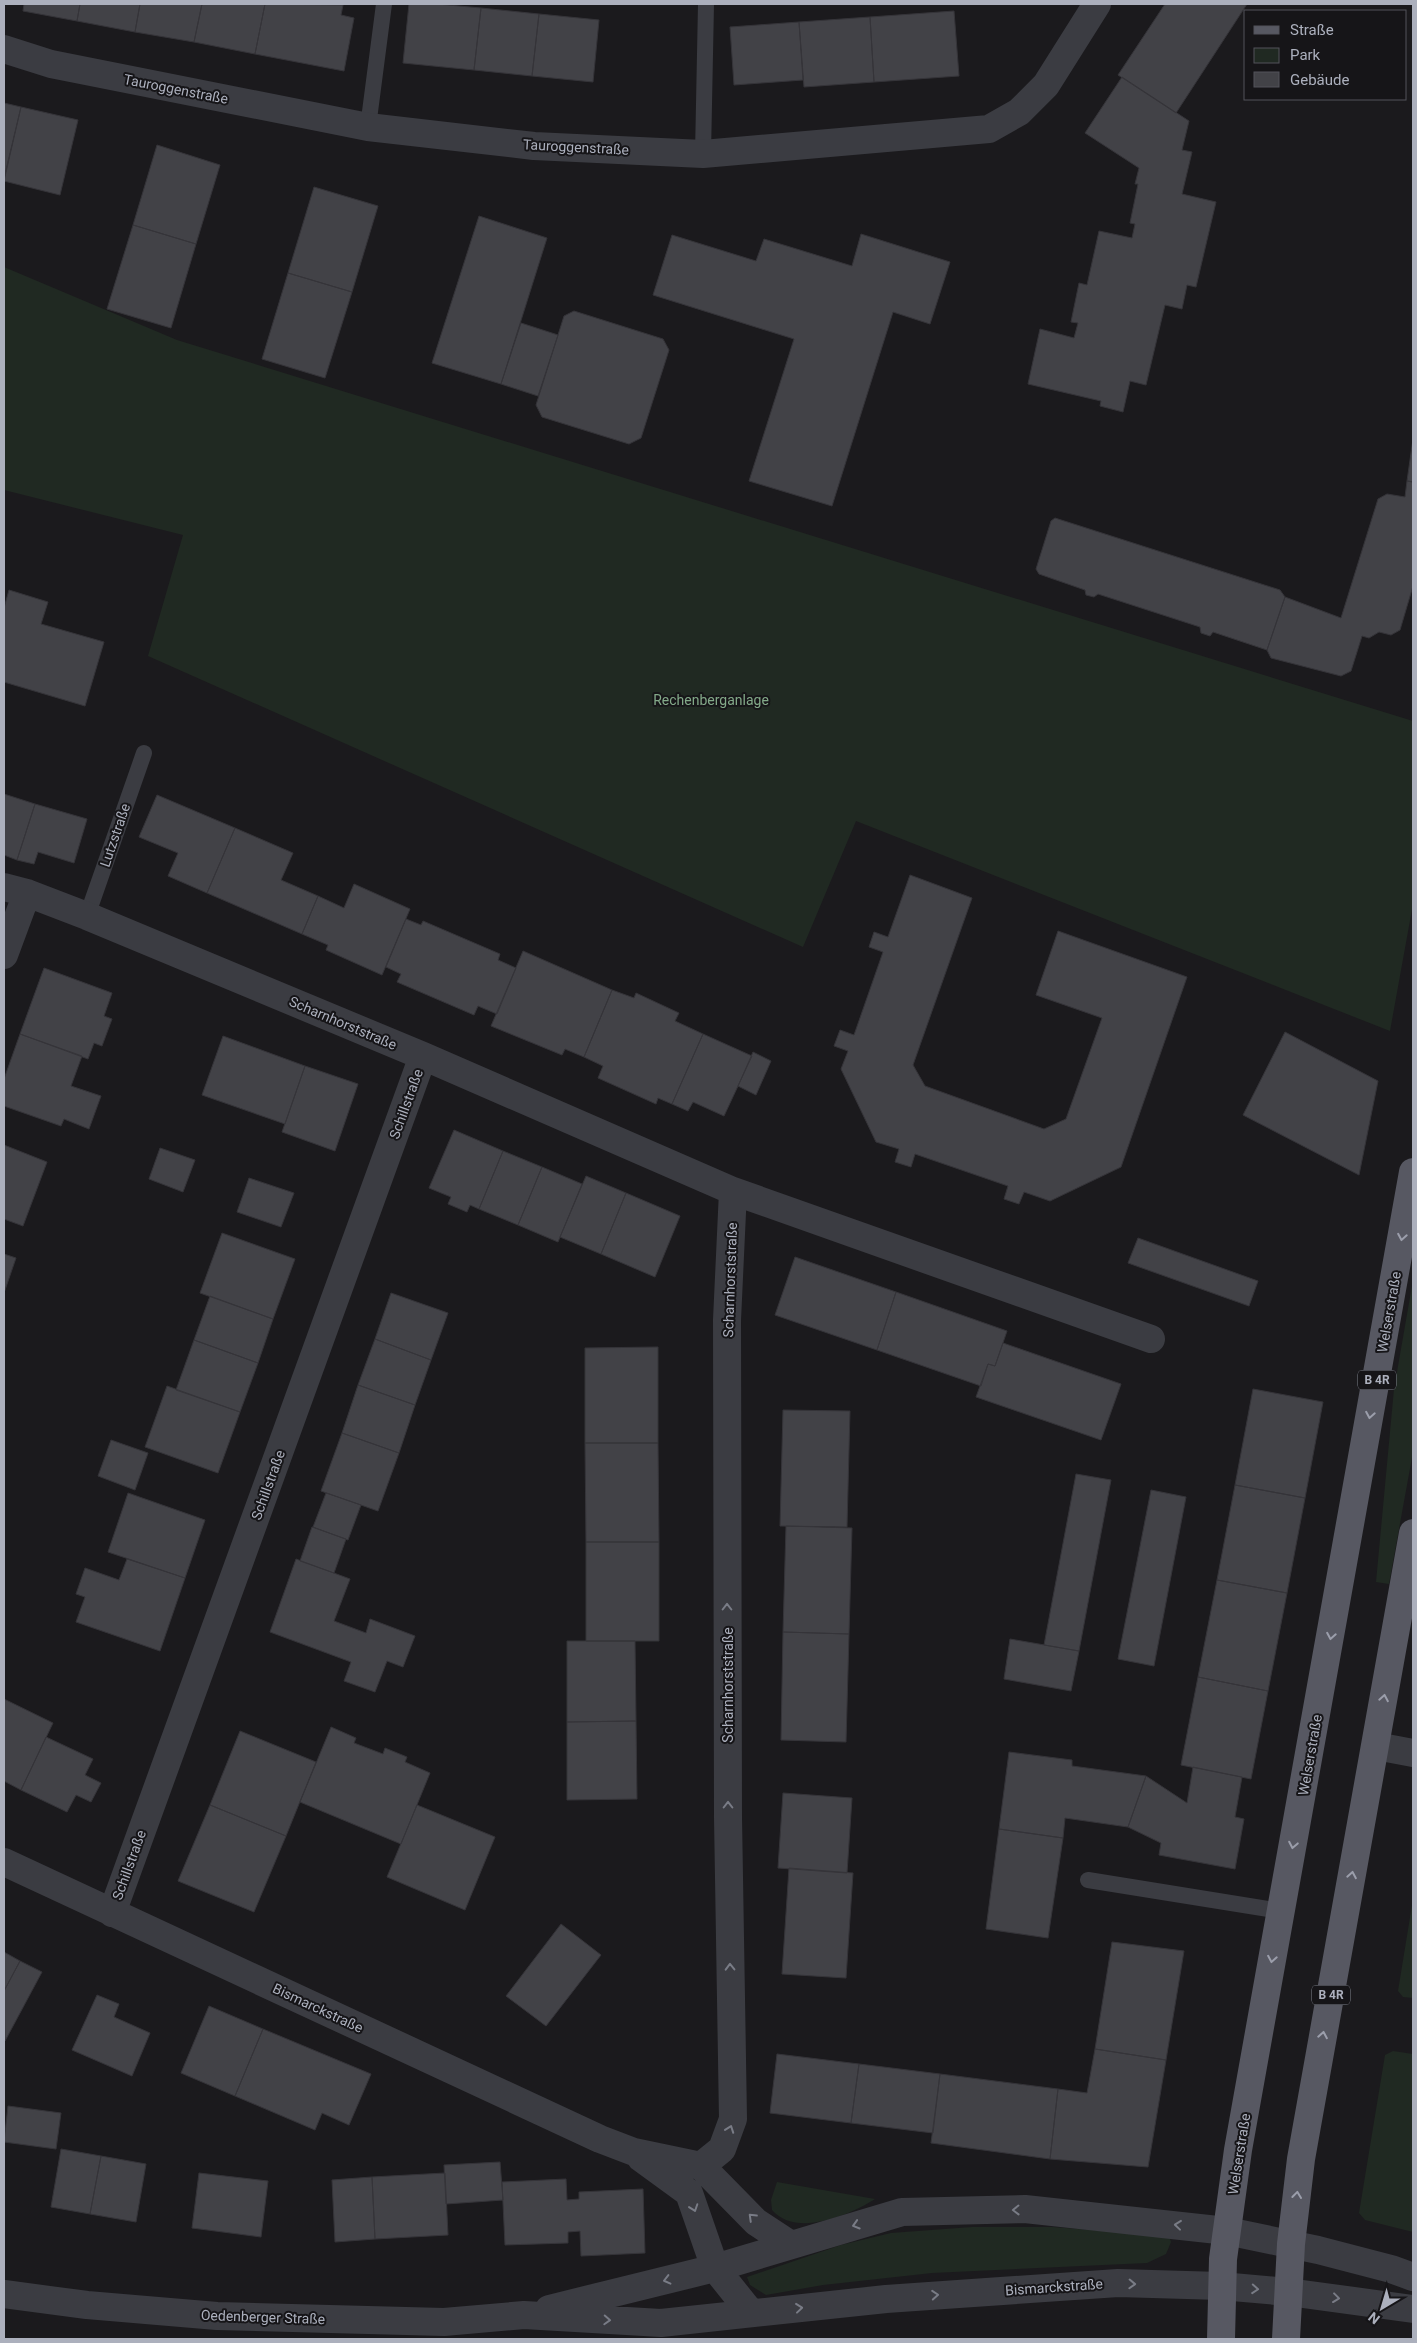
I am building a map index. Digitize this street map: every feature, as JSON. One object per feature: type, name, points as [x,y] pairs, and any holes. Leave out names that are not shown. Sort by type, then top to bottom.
[{"type":"main road","name":"Welserstraße","points":[[1221,2339],[1222,2286],[1238,2150],[1413,1172]]},
{"type":"main road","name":"B 4R","points":[[1286,2339],[1291,2244],[1302,2159],[1413,1534]]},
{"type":"street","name":"Tauroggenstraße","points":[[4,48],[51,64],[368,127],[534,146],[703,154],[989,129],[1019,112],[1046,85],[1097,4]]},
{"type":"street","name":"Scharnhorststraße","points":[[15,890],[87,916],[423,1056],[733,1191],[1151,1339]]},
{"type":"street","points":[[4,955],[15,890]]},
{"type":"street","name":"Schillstraße","points":[[112,1913],[423,1056]]},
{"type":"street","name":"Scharnhorststraße","points":[[701,2166],[722,2149],[734,2119],[728,1817],[727,1360],[733,1191]]},
{"type":"street","points":[[1376,1746],[1413,1753]]},
{"type":"street","name":"Bismarckstraße","points":[[4,1862],[582,2130],[634,2152],[701,2166]]},
{"type":"street","name":"Bismarckstraße","points":[[634,2152],[689,2193],[715,2268],[751,2313],[886,2299],[1118,2283],[1222,2286],[1288,2292],[1413,2309]]},
{"type":"street","points":[[701,2166],[756,2222],[791,2245]]},
{"type":"street","points":[[715,2268],[902,2212],[1025,2209],[1227,2231],[1291,2244],[1391,2269],[1413,2277]]},
{"type":"street","name":"Oedenberger Straße","points":[[524,2315],[715,2268]]},
{"type":"street","name":"Oedenberger Straße","points":[[4,2294],[87,2305],[217,2316],[444,2322],[524,2315],[661,2324],[751,2313]]},
{"type":"lane","points":[[368,127],[384,4]]},
{"type":"lane","points":[[703,154],[706,4]]},
{"type":"lane","name":"Lutzstraße","points":[[87,916],[144,753]]},
{"type":"lane","points":[[1088,1880],[1280,1912]]},
{"type":"green space","name":"Rechenberganlage","points":[[4,267],[177,340],[1413,721],[1413,904],[1390,1031],[856,821],[803,947],[148,656],[183,535],[4,490]]},
{"type":"green space","points":[[1413,1280],[1413,1452],[1389,1584],[1376,1582],[1394,1389]]},
{"type":"green space","points":[[1413,1899],[1413,1998],[1403,1997],[1398,1991]]},
{"type":"green space","points":[[1393,2051],[1413,2054],[1413,2232],[1365,2220],[1359,2213],[1385,2055]]},
{"type":"green space","points":[[777,2182],[875,2199],[838,2217],[809,2223],[795,2222],[782,2218],[772,2210],[771,2200]]},
{"type":"green space","points":[[972,2227],[1052,2227],[1169,2236],[1171,2242],[1166,2254],[1147,2263],[932,2273],[823,2285],[766,2295],[750,2285],[747,2277],[841,2245],[891,2233]]},
{"type":"building","points":[[24,4],[80,4],[77,21],[23,11]]},
{"type":"building","points":[[80,4],[140,4],[135,32],[77,21]]},
{"type":"building","points":[[140,4],[202,4],[194,42],[135,32]]},
{"type":"building","points":[[202,4],[265,4],[255,54],[194,42]]},
{"type":"building","points":[[265,4],[343,5],[341,15],[354,18],[344,71],[255,54]]},
{"type":"building","points":[[409,4],[437,4],[481,8],[474,70],[403,63]]},
{"type":"building","points":[[1165,4],[1247,4],[1176,113],[1118,75]]},
{"type":"building","points":[[481,8],[539,14],[532,76],[474,70]]},
{"type":"building","points":[[954,11],[959,76],[874,82],[870,17]]},
{"type":"building","points":[[539,14],[599,20],[593,82],[532,76]]},
{"type":"building","points":[[870,17],[874,82],[804,87],[799,22]]},
{"type":"building","points":[[799,22],[803,80],[734,85],[730,27]]},
{"type":"building","points":[[1122,77],[1189,121],[1182,150],[1192,152],[1182,194],[1216,202],[1196,287],[1187,285],[1182,309],[1165,305],[1146,385],[1130,381],[1123,412],[1100,406],[1101,401],[1028,384],[1040,329],[1074,338],[1078,323],[1071,322],[1079,283],[1087,285],[1099,231],[1132,238],[1135,224],[1130,223],[1138,184],[1135,184],[1139,168],[1085,133]]},
{"type":"building","points":[[4,103],[21,107],[4,178]]},
{"type":"building","points":[[21,107],[78,120],[60,195],[4,181]]},
{"type":"building","points":[[157,145],[220,165],[196,244],[133,225]]},
{"type":"building","points":[[314,187],[378,206],[352,292],[288,273]]},
{"type":"building","points":[[479,216],[547,238],[501,384],[432,363]]},
{"type":"building","points":[[133,225],[196,244],[171,328],[107,309]]},
{"type":"building","points":[[861,234],[950,262],[930,324],[893,312],[832,506],[749,481],[794,339],[653,295],[672,235],[756,261],[764,239],[852,266]]},
{"type":"building","points":[[288,273],[352,292],[325,378],[262,359]]},
{"type":"building","points":[[574,311],[663,339],[669,350],[641,438],[629,444],[542,417],[536,405],[564,316]]},
{"type":"building","points":[[521,323],[558,335],[538,396],[501,384]]},
{"type":"building","points":[[1413,439],[1413,482],[1407,481]]},
{"type":"building","points":[[1407,481],[1413,482],[1413,586],[1400,630],[1391,635],[1379,632],[1369,638],[1362,636],[1351,671],[1341,676],[1271,658],[1267,650],[1285,597],[1341,618],[1378,499],[1387,494],[1405,497]]},
{"type":"building","points":[[1055,518],[1280,590],[1285,597],[1267,650],[1213,632],[1210,636],[1201,633],[1200,627],[1098,594],[1094,597],[1086,595],[1085,590],[1039,574],[1036,569],[1051,521]]},
{"type":"building","points":[[9,590],[48,602],[41,624],[104,642],[85,706],[4,682],[4,608]]},
{"type":"building","points":[[4,794],[35,804],[17,860],[4,855]]},
{"type":"building","points":[[157,795],[235,828],[207,893],[168,876],[178,853],[139,837]]},
{"type":"building","points":[[35,804],[87,819],[74,863],[38,852],[34,864],[17,860]]},
{"type":"building","points":[[235,828],[293,853],[281,880],[318,896],[302,934],[207,893]]},
{"type":"building","points":[[910,875],[972,898],[913,1065],[925,1086],[1044,1129],[1066,1119],[1102,1018],[1036,995],[1058,931],[1187,977],[1121,1167],[1050,1201],[1024,1192],[1019,1204],[1004,1199],[1008,1186],[915,1154],[911,1167],[895,1162],[899,1149],[876,1142],[841,1069],[848,1051],[834,1046],[840,1030],[854,1035],[883,952],[869,947],[874,932],[888,937]]},
{"type":"building","points":[[354,884],[410,909],[382,975],[326,950],[328,945],[302,934],[318,896],[344,908]]},
{"type":"building","points":[[406,919],[421,925],[423,921],[500,954],[498,960],[516,968],[497,1014],[478,1006],[474,1015],[397,982],[401,974],[386,967]]},
{"type":"building","points":[[523,951],[612,990],[584,1057],[565,1049],[562,1055],[491,1026]]},
{"type":"building","points":[[44,968],[112,993],[104,1016],[112,1019],[102,1046],[94,1043],[88,1059],[20,1034]]},
{"type":"building","points":[[612,990],[634,998],[636,993],[679,1013],[675,1021],[703,1034],[672,1104],[658,1098],[656,1104],[598,1078],[603,1066],[584,1057]]},
{"type":"building","points":[[1285,1032],[1378,1081],[1359,1175],[1243,1115]]},
{"type":"building","points":[[20,1034],[82,1056],[71,1086],[101,1096],[89,1129],[64,1119],[61,1126],[4,1106],[4,1079]]},
{"type":"building","points":[[703,1034],[752,1056],[724,1116],[693,1102],[688,1111],[672,1104]]},
{"type":"building","points":[[223,1036],[305,1066],[285,1124],[202,1095]]},
{"type":"building","points":[[753,1052],[771,1061],[756,1095],[738,1086]]},
{"type":"building","points":[[305,1066],[358,1084],[335,1151],[282,1132]]},
{"type":"building","points":[[454,1130],[503,1151],[479,1209],[470,1205],[467,1212],[448,1204],[451,1197],[429,1188]]},
{"type":"building","points":[[4,1145],[47,1162],[23,1226],[4,1219]]},
{"type":"building","points":[[160,1148],[195,1160],[183,1192],[149,1179]]},
{"type":"building","points":[[503,1151],[542,1167],[518,1225],[479,1209]]},
{"type":"building","points":[[542,1167],[582,1184],[558,1242],[518,1225]]},
{"type":"building","points":[[586,1176],[626,1193],[601,1254],[560,1237]]},
{"type":"building","points":[[249,1178],[294,1193],[281,1227],[237,1212]]},
{"type":"building","points":[[626,1193],[680,1216],[655,1277],[601,1254]]},
{"type":"building","points":[[222,1233],[295,1259],[273,1319],[200,1293]]},
{"type":"building","points":[[1138,1238],[1258,1281],[1249,1306],[1128,1263]]},
{"type":"building","points":[[4,1254],[16,1258],[4,1293]]},
{"type":"building","points":[[795,1257],[896,1292],[877,1350],[775,1315]]},
{"type":"building","points":[[896,1292],[1007,1331],[995,1366],[988,1364],[981,1386],[877,1350]]},
{"type":"building","points":[[391,1293],[448,1313],[431,1360],[375,1339]]},
{"type":"building","points":[[210,1296],[273,1319],[258,1363],[194,1340]]},
{"type":"building","points":[[375,1339],[431,1360],[415,1405],[358,1385]]},
{"type":"building","points":[[194,1340],[258,1363],[240,1412],[176,1390]]},
{"type":"building","points":[[1003,1343],[1121,1384],[1101,1440],[976,1397],[988,1364],[995,1366]]},
{"type":"building","points":[[658,1347],[658,1443],[585,1443],[585,1348]]},
{"type":"building","points":[[358,1385],[415,1405],[399,1453],[342,1433]]},
{"type":"building","points":[[167,1386],[240,1412],[218,1473],[145,1447]]},
{"type":"building","points":[[1253,1389],[1323,1402],[1305,1498],[1235,1485]]},
{"type":"building","points":[[783,1410],[850,1411],[847,1527],[780,1526]]},
{"type":"building","points":[[342,1433],[399,1453],[378,1511],[321,1491]]},
{"type":"building","points":[[111,1440],[148,1453],[135,1490],[98,1476]]},
{"type":"building","points":[[585,1443],[658,1443],[659,1542],[586,1542]]},
{"type":"building","points":[[1076,1474],[1111,1480],[1079,1651],[1044,1645]]},
{"type":"building","points":[[1235,1485],[1305,1498],[1287,1593],[1217,1580]]},
{"type":"building","points":[[1151,1490],[1186,1497],[1154,1666],[1118,1659]]},
{"type":"building","points":[[128,1493],[205,1520],[185,1578],[108,1552]]},
{"type":"building","points":[[326,1493],[361,1505],[348,1540],[313,1527]]},
{"type":"building","points":[[786,1526],[852,1528],[849,1634],[783,1632]]},
{"type":"building","points":[[312,1527],[346,1539],[334,1573],[300,1561]]},
{"type":"building","points":[[586,1542],[659,1542],[659,1641],[586,1641]]},
{"type":"building","points":[[127,1559],[185,1578],[160,1651],[76,1622],[85,1597],[76,1594],[85,1568],[119,1580]]},
{"type":"building","points":[[296,1559],[350,1579],[334,1621],[366,1633],[370,1619],[415,1636],[403,1667],[387,1661],[375,1692],[344,1681],[351,1662],[270,1632]]},
{"type":"building","points":[[1217,1580],[1287,1593],[1268,1691],[1198,1677]]},
{"type":"building","points":[[783,1632],[849,1634],[846,1742],[781,1740]]},
{"type":"building","points":[[1010,1639],[1079,1651],[1071,1691],[1004,1679]]},
{"type":"building","points":[[567,1641],[635,1641],[636,1721],[567,1722]]},
{"type":"building","points":[[1198,1677],[1268,1691],[1251,1779],[1181,1765]]},
{"type":"building","points":[[4,1699],[53,1723],[21,1790],[4,1781]]},
{"type":"building","points":[[636,1721],[637,1799],[567,1800],[567,1722]]},
{"type":"building","points":[[331,1727],[356,1738],[354,1743],[383,1754],[385,1748],[407,1757],[405,1762],[430,1773],[401,1844],[300,1802]]},
{"type":"building","points":[[240,1731],[316,1762],[286,1836],[210,1805]]},
{"type":"building","points":[[46,1737],[93,1759],[85,1775],[101,1783],[91,1802],[76,1795],[67,1812],[21,1790]]},
{"type":"building","points":[[1009,1752],[1072,1760],[1072,1766],[1146,1776],[1128,1827],[1065,1818],[1063,1838],[999,1829]]},
{"type":"building","points":[[1193,1767],[1242,1777],[1235,1817],[1244,1819],[1235,1869],[1159,1855],[1161,1843],[1128,1827],[1146,1776],[1187,1803]]},
{"type":"building","points":[[783,1793],[852,1798],[847,1873],[778,1868]]},
{"type":"building","points":[[210,1805],[286,1836],[254,1912],[178,1881]]},
{"type":"building","points":[[417,1805],[495,1837],[465,1910],[387,1877]]},
{"type":"building","points":[[999,1829],[1063,1838],[1048,1938],[986,1929]]},
{"type":"building","points":[[789,1868],[853,1873],[846,1978],[782,1974]]},
{"type":"building","points":[[561,1924],[601,1955],[546,2026],[506,1996]]},
{"type":"building","points":[[1112,1942],[1184,1951],[1166,2060],[1095,2049]]},
{"type":"building","points":[[4,1952],[20,1961],[4,1991]]},
{"type":"building","points":[[20,1961],[42,1972],[5,2041],[4,1991]]},
{"type":"building","points":[[97,1995],[119,2004],[114,2017],[150,2033],[132,2076],[72,2050]]},
{"type":"building","points":[[209,2006],[263,2029],[235,2096],[181,2073]]},
{"type":"building","points":[[263,2029],[371,2074],[349,2125],[322,2113],[315,2130],[235,2096]]},
{"type":"building","points":[[1095,2049],[1166,2060],[1148,2167],[1050,2159],[1058,2089],[1087,2093]]},
{"type":"building","points":[[777,2054],[859,2064],[851,2123],[770,2113]]},
{"type":"building","points":[[859,2064],[940,2074],[933,2133],[851,2123]]},
{"type":"building","points":[[940,2074],[1058,2089],[1050,2159],[931,2143]]},
{"type":"building","points":[[8,2106],[61,2113],[56,2149],[4,2142]]},
{"type":"building","points":[[61,2149],[101,2156],[90,2214],[51,2207]]},
{"type":"building","points":[[101,2156],[146,2164],[136,2222],[90,2214]]},
{"type":"building","points":[[500,2162],[503,2200],[446,2204],[444,2165]]},
{"type":"building","points":[[199,2173],[268,2181],[261,2237],[192,2228]]},
{"type":"building","points":[[445,2173],[448,2235],[375,2239],[372,2177]]},
{"type":"building","points":[[372,2177],[375,2239],[335,2242],[332,2180]]},
{"type":"building","points":[[566,2179],[567,2200],[579,2199],[579,2192],[643,2189],[645,2253],[581,2256],[580,2231],[568,2232],[568,2243],[505,2245],[502,2182]]}]
